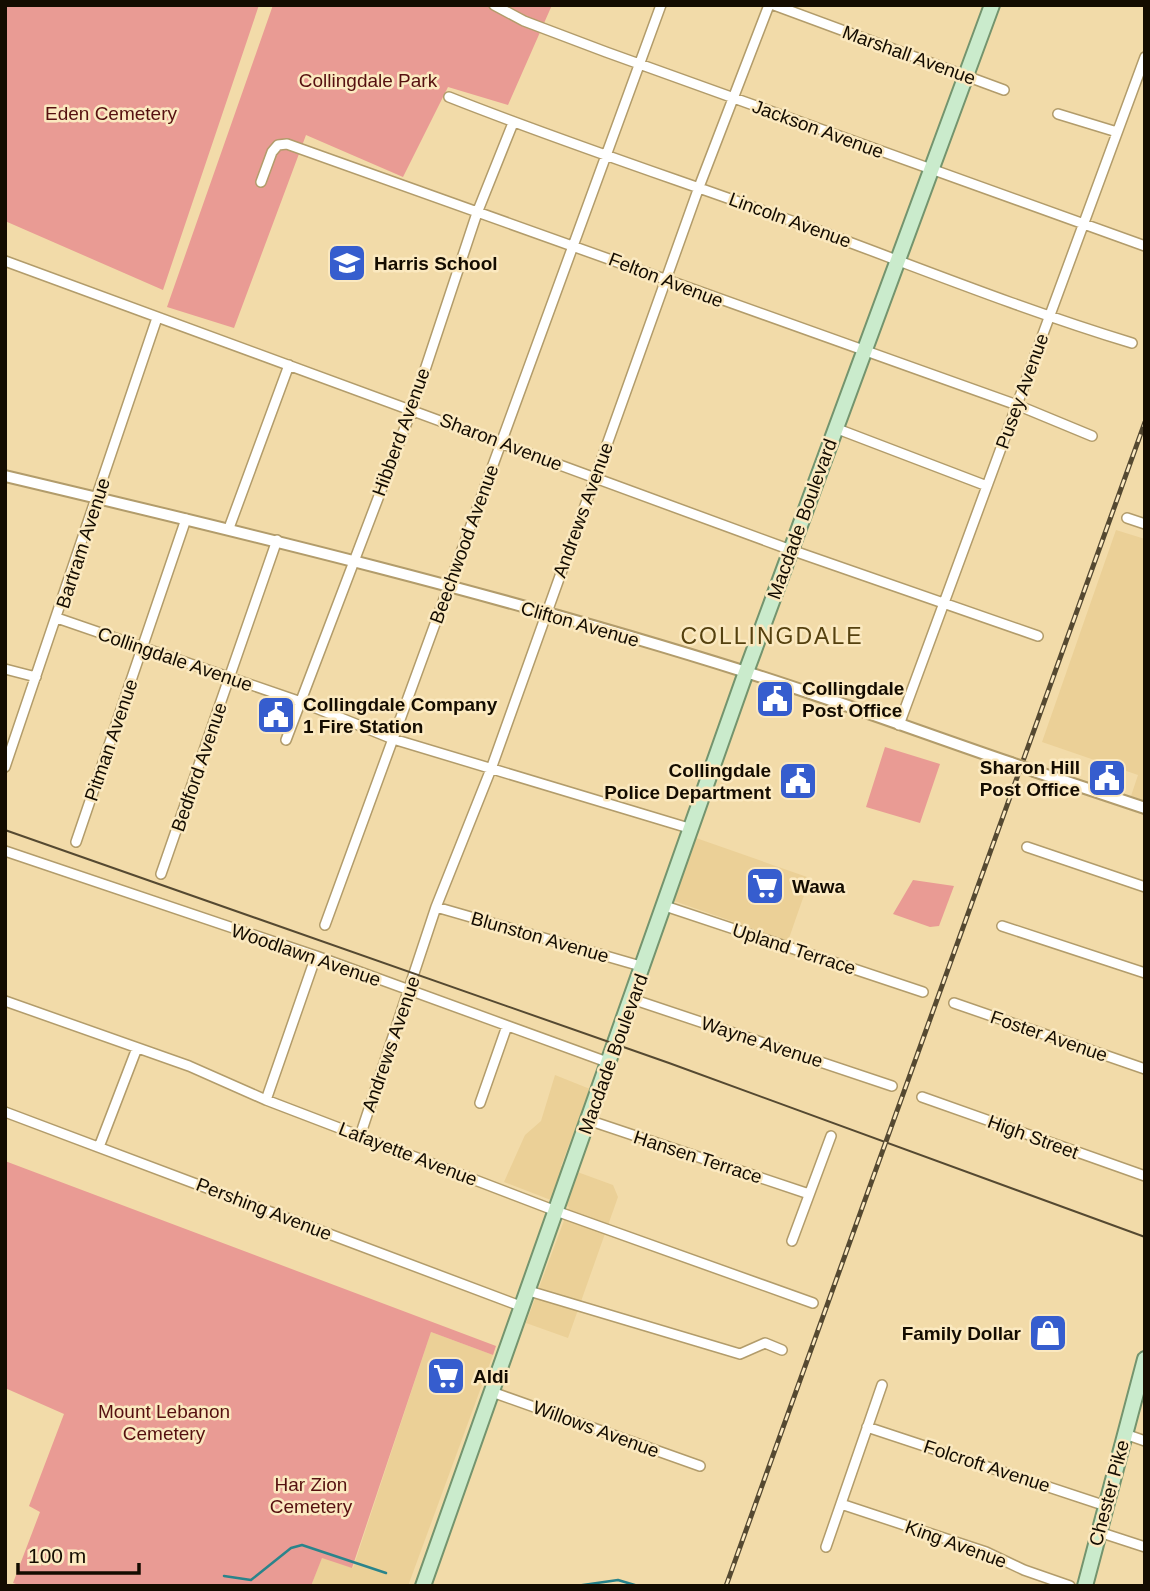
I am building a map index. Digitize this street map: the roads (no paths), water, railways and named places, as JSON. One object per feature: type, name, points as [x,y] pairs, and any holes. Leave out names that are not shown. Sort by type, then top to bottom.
[{"type":"main road","name":"Macdade Boulevard","points":[[492,1392],[746,672],[992,5]]},
{"type":"main road","name":"Chester Pike","points":[[1084,1586],[1145,1359]]},
{"type":"main road","points":[[423,1586],[492,1392]]},
{"type":"street","name":"Jackson Avenue","points":[[494,5],[523,21],[1145,246]]},
{"type":"street","name":"Beechwood Avenue","points":[[325,925],[661,5]]},
{"type":"street","name":"Marshall Avenue","points":[[771,5],[1004,90]]},
{"type":"street","name":"Andrews Avenue","points":[[360,1136],[436,907],[491,769],[732,98],[771,5]]},
{"type":"street","name":"Pusey Avenue","points":[[899,725],[1145,57]]},
{"type":"street","name":"Lincoln Avenue","points":[[449,97],[606,157],[699,187],[899,260],[1049,318],[1132,343]]},
{"type":"street","points":[[1058,114],[1117,132]]},
{"type":"street","name":"Hibberd Avenue","points":[[286,740],[412,409],[477,213],[513,123]]},
{"type":"street","name":"Felton Avenue","points":[[261,182],[272,152],[278,145],[287,144],[573,245],[864,353],[1017,405],[1092,436]]},
{"type":"street","name":"Sharon Avenue","points":[[5,261],[792,550],[1038,636]]},
{"type":"street","name":"Bartram Avenue","points":[[5,767],[157,318]]},
{"type":"street","points":[[229,528],[289,365]]},
{"type":"street","points":[[835,428],[987,486]]},
{"type":"street","name":"Clifton Avenue","points":[[5,476],[354,559],[448,588],[546,613],[746,672],[1145,808]]},
{"type":"street","points":[[1127,518],[1145,524]]},
{"type":"street","name":"Pitman Avenue","points":[[76,842],[186,519]]},
{"type":"street","name":"Bedford Avenue","points":[[161,874],[277,540]]},
{"type":"street","name":"Collingdale Avenue","points":[[57,618],[300,702],[393,739],[692,829]]},
{"type":"street","points":[[5,669],[36,677]]},
{"type":"street","points":[[1027,848],[1145,887]]},
{"type":"street","name":"Woodlawn Avenue","points":[[5,851],[316,956],[607,1062]]},
{"type":"street","name":"Upland Terrace","points":[[665,906],[923,992]]},
{"type":"street","name":"Blunston Avenue","points":[[436,907],[644,967]]},
{"type":"street","points":[[1002,926],[1145,973]]},
{"type":"street","points":[[266,1100],[316,956]]},
{"type":"street","name":"Wayne Avenue","points":[[632,999],[892,1086]]},
{"type":"street","name":"Lafayette Avenue","points":[[5,1001],[189,1066],[266,1100],[556,1212],[813,1303]]},
{"type":"street","name":"Foster Avenue","points":[[954,1003],[1145,1069]]},
{"type":"street","points":[[480,1103],[507,1026]]},
{"type":"street","points":[[99,1147],[137,1048]]},
{"type":"street","name":"High Street","points":[[922,1097],[1145,1176]]},
{"type":"street","name":"Pershing Avenue","points":[[5,1112],[523,1307]]},
{"type":"street","name":"Hansen Terrace","points":[[588,1120],[808,1194]]},
{"type":"street","points":[[792,1241],[831,1136]]},
{"type":"street","points":[[529,1291],[740,1354],[765,1343],[782,1350]]},
{"type":"street","points":[[826,1547],[882,1385]]},
{"type":"street","name":"Willows Avenue","points":[[492,1392],[700,1466]]},
{"type":"street","name":"Folcroft Avenue","points":[[867,1426],[1106,1506]]},
{"type":"street","points":[[1125,1434],[1145,1441]]},
{"type":"street","name":"King Avenue","points":[[841,1504],[986,1552],[1024,1570],[1070,1586]]},
{"type":"street","points":[[1099,1532],[1145,1547]]},
{"type":"waterway","points":[[224,1576],[251,1580],[291,1548],[302,1545],[386,1573]]},
{"type":"waterway","points":[[576,1586],[618,1580],[638,1586]]},
{"type":"tram line","points":[[5,830],[669,1063],[1145,1237]]},
{"type":"railway","points":[[726,1586],[1145,422]]},
{"type":"place","name":"Harris School","points":[[347,263]]},
{"type":"place","name":"Collingdale Post Office","points":[[775,699]]},
{"type":"place","name":"Collingdale Company 1 Fire Station","points":[[276,715]]},
{"type":"place","name":"Sharon Hill Post Office","points":[[1107,778]]},
{"type":"place","name":"Collingdale Police Department","points":[[798,781]]},
{"type":"place","name":"Wawa","points":[[765,886]]},
{"type":"place","name":"Family Dollar","points":[[1048,1333]]},
{"type":"place","name":"Aldi","points":[[446,1376]]},
{"type":"district","name":"COLLINGDALE","points":[[772,636]]},
{"type":"park label","name":"Collingdale Park","points":[[368,80]]},
{"type":"park label","name":"Eden Cemetery","points":[[111,113]]},
{"type":"park label","name":"Mount Lebanon Cemetery","points":[[164,1422]]},
{"type":"park label","name":"Har Zion Cemetery","points":[[311,1495]]}]
